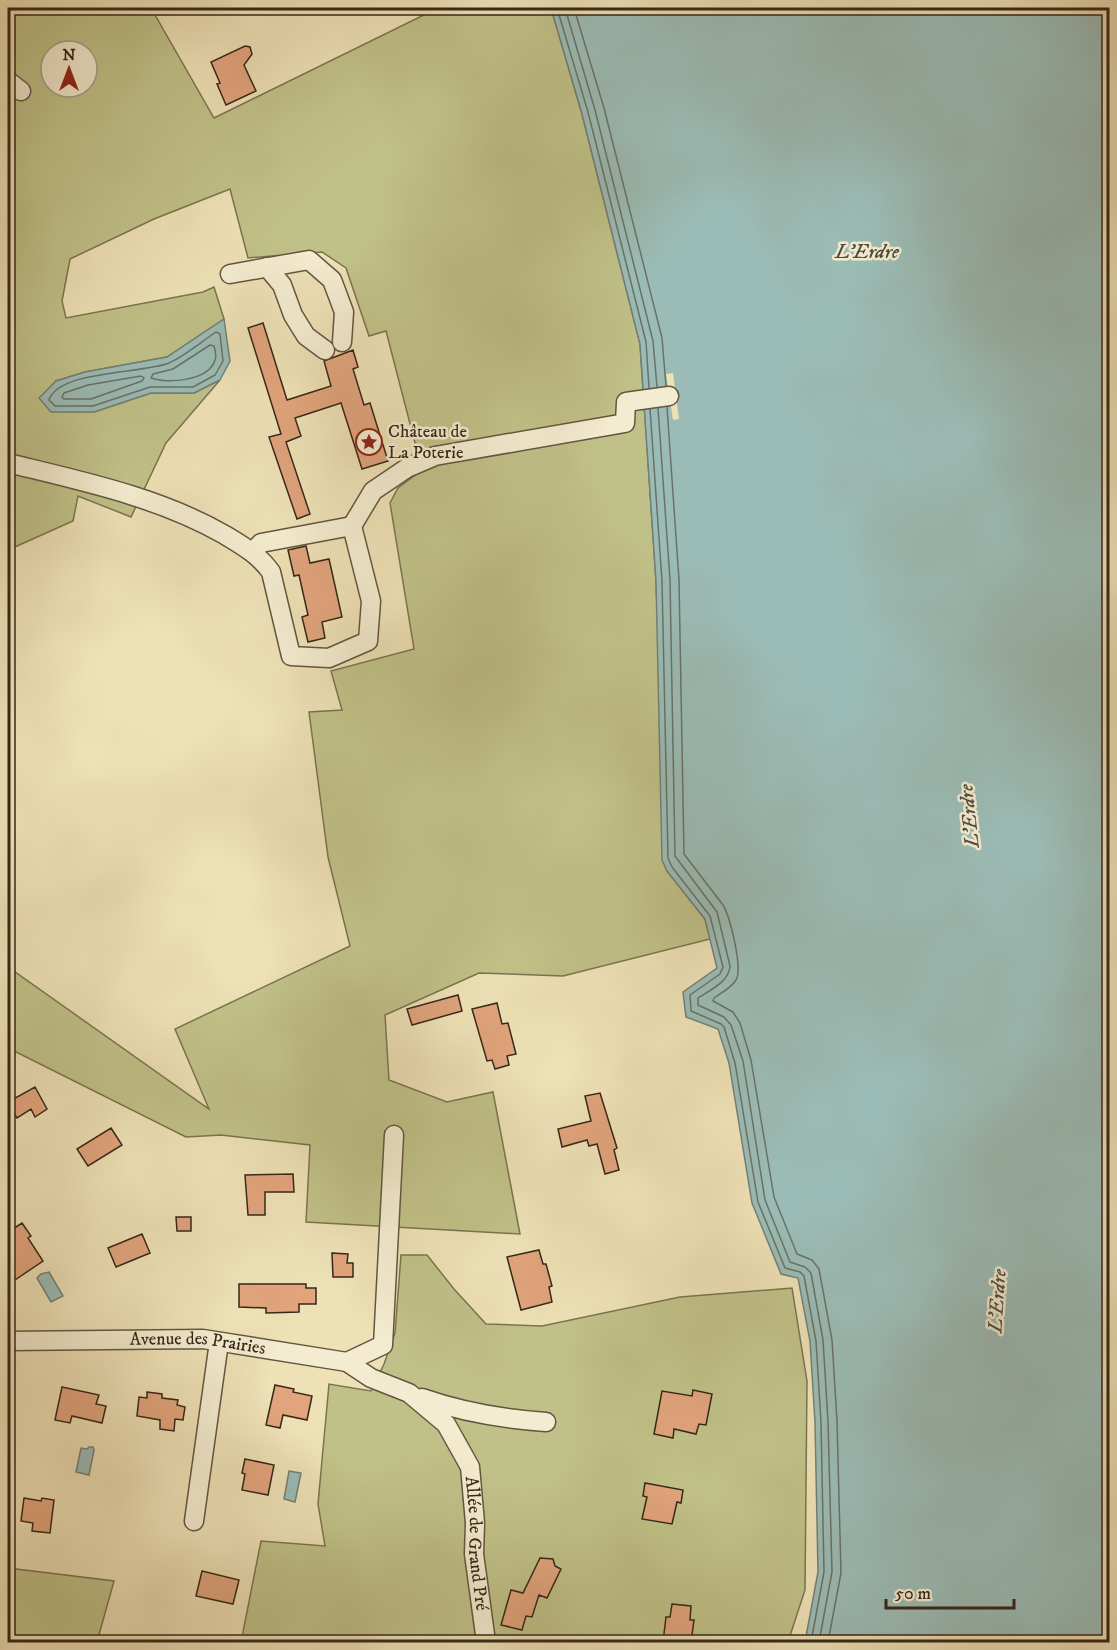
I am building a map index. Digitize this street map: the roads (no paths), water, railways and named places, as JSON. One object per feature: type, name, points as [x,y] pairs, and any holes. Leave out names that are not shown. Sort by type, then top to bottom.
[{"type":"street","points":[[230,274],[267,267],[309,260],[332,280],[344,312],[333,346],[306,336],[293,315],[282,285],[267,267]]},
{"type":"street","points":[[8,463],[147,500],[207,525],[253,552],[264,561],[271,572],[291,656],[329,658],[368,641],[371,601],[352,526],[373,491],[407,468],[435,456],[625,423],[626,402],[669,396]]},
{"type":"street","points":[[253,552],[261,543],[352,526]]},
{"type":"street","points":[[346,1362],[383,1345],[394,1136]]},
{"type":"street","name":"Avenue des Prairies","points":[[8,1341],[203,1339],[346,1362]]},
{"type":"street","points":[[194,1521],[219,1342]]},
{"type":"street","name":"Allée de Grand Pré","points":[[346,1362],[371,1378],[409,1393],[447,1424],[470,1467],[475,1523],[474,1554],[486,1642]]},
{"type":"street","points":[[409,1393],[445,1406],[509,1420],[546,1422]]},
{"type":"water","name":"L'Erdre","points":[[551,8],[1109,8],[1109,1642],[805,1642],[818,1572],[815,1422],[810,1341],[798,1278],[781,1274],[752,1203],[729,1063],[718,1029],[686,1017],[683,992],[717,968],[705,919],[667,871],[662,860],[656,581],[640,344],[582,114]]},
{"type":"water","points":[[224,319],[230,361],[220,380],[194,393],[151,393],[94,412],[51,412],[39,398],[56,381],[85,372],[167,357]]},
{"type":"water","points":[[49,1272],[63,1296],[51,1302],[37,1278]]},
{"type":"water","points":[[93,1447],[94,1450],[89,1475],[76,1472],[81,1448]]},
{"type":"water","points":[[289,1471],[301,1473],[295,1502],[284,1499]]},
{"type":"place","name":"Château de La Poterie","points":[[369,442]]}]
